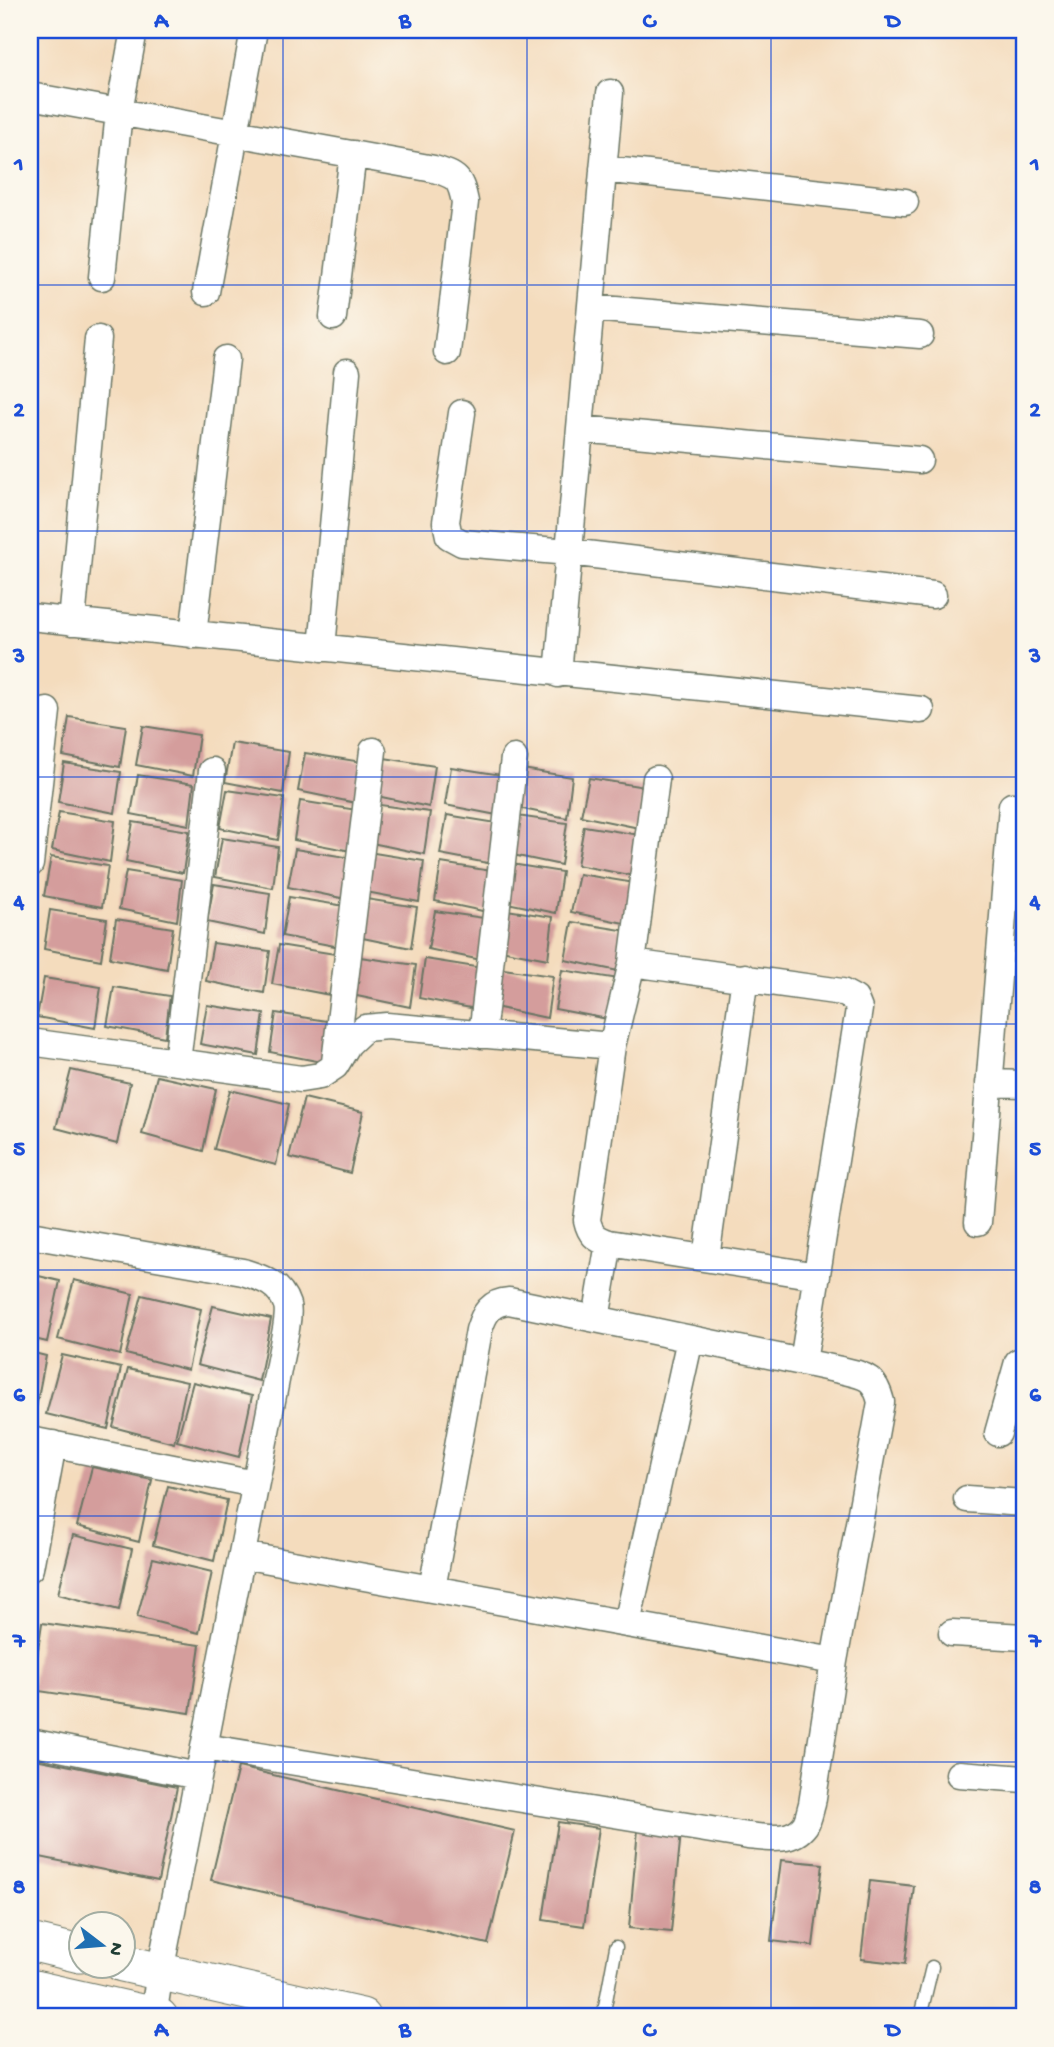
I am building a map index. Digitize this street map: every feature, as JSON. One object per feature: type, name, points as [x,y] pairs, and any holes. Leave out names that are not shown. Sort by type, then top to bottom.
[{"type":"main road","points":[[30,1942],[66,1951]]},
{"type":"main road","points":[[136,1966],[362,2017]]},
{"type":"main road","points":[[30,1988],[155,2017]]},
{"type":"street","points":[[102,277],[120,112],[134,30]]},
{"type":"street","points":[[206,292],[254,30]]},
{"type":"street","points":[[558,674],[610,93]]},
{"type":"street","points":[[30,96],[434,169],[452,175],[461,186],[465,202],[447,352]]},
{"type":"street","points":[[333,317],[353,154]]},
{"type":"street","points":[[603,169],[905,202]]},
{"type":"street","points":[[591,308],[920,335]]},
{"type":"street","points":[[72,622],[98,339]]},
{"type":"street","points":[[193,635],[226,359]]},
{"type":"street","points":[[322,648],[347,372]]},
{"type":"street","points":[[462,413],[446,522],[449,536],[462,542],[933,595]]},
{"type":"street","points":[[580,429],[919,460]]},
{"type":"street","points":[[30,617],[921,710]]},
{"type":"street","points":[[30,864],[47,711]]},
{"type":"street","points":[[335,1066],[373,751]]},
{"type":"street","points":[[482,1035],[514,758]]},
{"type":"street","points":[[177,1062],[212,771]]},
{"type":"street","points":[[656,779],[632,963],[612,1046],[587,1220],[592,1234],[609,1243],[817,1276]]},
{"type":"street","points":[[978,1222],[1012,806]]},
{"type":"street","points":[[632,963],[842,992],[855,999],[859,1009],[803,1362]]},
{"type":"street","points":[[706,1258],[745,977]]},
{"type":"street","points":[[30,1042],[301,1079],[320,1076],[335,1066],[348,1044],[365,1028],[387,1026],[612,1046]]},
{"type":"street","points":[[989,1083],[1024,1084]]},
{"type":"street","points":[[30,1235],[243,1272],[265,1279],[278,1290],[287,1306],[286,1329],[160,1972],[155,2017]]},
{"type":"street","points":[[596,1319],[609,1243]]},
{"type":"street","points":[[204,1747],[774,1839],[792,1836],[805,1825],[812,1804],[834,1661],[881,1402],[877,1387],[865,1376],[803,1362],[509,1301],[499,1302],[489,1308],[482,1318],[432,1589]]},
{"type":"street","points":[[627,1624],[690,1339]]},
{"type":"street","points":[[998,1433],[1018,1362],[1024,1363]]},
{"type":"street","points":[[30,1568],[41,1442],[256,1484]]},
{"type":"street","points":[[967,1499],[1024,1503]]},
{"type":"street","points":[[242,1555],[834,1661]]},
{"type":"street","points":[[952,1633],[1024,1637]]},
{"type":"street","points":[[30,1742],[198,1776]]},
{"type":"street","points":[[959,1774],[1024,1779]]},
{"type":"lane","points":[[603,2017],[615,1947]]},
{"type":"lane","points":[[920,2017],[932,1967]]},
{"type":"building","points":[[69,717],[126,726],[120,767],[63,756]]},
{"type":"building","points":[[143,726],[199,735],[193,776],[136,765]]},
{"type":"building","points":[[232,743],[289,752],[283,793],[225,782]]},
{"type":"building","points":[[305,753],[362,762],[356,803],[298,791]]},
{"type":"building","points":[[378,757],[435,766],[429,807],[372,795]]},
{"type":"building","points":[[64,763],[121,772],[115,813],[58,802]]},
{"type":"building","points":[[451,767],[508,776],[502,816],[445,805]]},
{"type":"building","points":[[516,768],[572,777],[567,818],[508,806]]},
{"type":"building","points":[[138,775],[194,784],[189,825],[131,814]]},
{"type":"building","points":[[589,778],[645,787],[639,828],[581,816]]},
{"type":"building","points":[[227,790],[284,798],[278,840],[220,828]]},
{"type":"building","points":[[300,801],[357,810],[351,851],[294,840]]},
{"type":"building","points":[[373,804],[430,812],[424,854],[367,842]]},
{"type":"building","points":[[59,812],[115,821],[110,862],[52,850]]},
{"type":"building","points":[[447,815],[503,824],[498,865],[440,854]]},
{"type":"building","points":[[510,815],[567,823],[561,865],[503,853]]},
{"type":"building","points":[[133,822],[189,831],[183,873],[126,861]]},
{"type":"building","points":[[584,826],[640,835],[634,876],[577,865]]},
{"type":"building","points":[[222,838],[278,847],[273,888],[215,877]]},
{"type":"building","points":[[295,849],[352,858],[346,899],[288,887]]},
{"type":"building","points":[[368,852],[424,861],[419,902],[361,891]]},
{"type":"building","points":[[51,857],[108,866],[102,907],[44,896]]},
{"type":"building","points":[[441,863],[498,872],[492,913],[435,901]]},
{"type":"building","points":[[505,863],[562,872],[556,913],[498,901]]},
{"type":"building","points":[[126,871],[182,880],[177,921],[119,909]]},
{"type":"building","points":[[579,874],[635,883],[629,924],[571,912]]},
{"type":"building","points":[[214,884],[270,893],[265,934],[207,922]]},
{"type":"building","points":[[289,897],[345,906],[340,947],[282,936]]},
{"type":"building","points":[[360,898],[417,907],[411,948],[353,936]]},
{"type":"building","points":[[500,909],[553,917],[548,959],[495,949]]},
{"type":"building","points":[[50,910],[107,919],[101,960],[44,949]]},
{"type":"building","points":[[435,911],[491,919],[486,961],[428,949]]},
{"type":"building","points":[[116,919],[173,928],[167,969],[110,958]]},
{"type":"building","points":[[572,922],[628,931],[623,972],[565,960]]},
{"type":"building","points":[[213,943],[270,951],[264,993],[206,981]]},
{"type":"building","points":[[279,945],[335,954],[330,995],[272,984]]},
{"type":"building","points":[[360,957],[416,965],[410,1007],[352,995]]},
{"type":"building","points":[[425,959],[482,968],[476,1009],[419,998]]},
{"type":"building","points":[[496,968],[553,976],[547,1018],[490,1006]]},
{"type":"building","points":[[562,970],[619,979],[613,1020],[555,1009]]},
{"type":"building","points":[[44,978],[101,987],[95,1028],[37,1017]]},
{"type":"building","points":[[114,987],[170,996],[165,1037],[107,1026]]},
{"type":"building","points":[[207,1005],[264,1014],[258,1055],[200,1044]]},
{"type":"building","points":[[276,1013],[333,1022],[327,1063],[270,1052]]},
{"type":"building","points":[[71,1070],[130,1083],[117,1144],[56,1128]]},
{"type":"building","points":[[157,1076],[216,1089],[203,1151],[142,1134]]},
{"type":"building","points":[[230,1090],[289,1104],[276,1165],[214,1149]]},
{"type":"building","points":[[304,1098],[363,1112],[350,1173],[289,1157]]},
{"type":"building","points":[[30,1274],[60,1281],[47,1342],[30,1338]]},
{"type":"building","points":[[74,1280],[133,1294],[120,1355],[58,1339]]},
{"type":"building","points":[[142,1295],[201,1309],[188,1370],[126,1354]]},
{"type":"building","points":[[213,1306],[271,1319],[259,1381],[197,1365]]},
{"type":"building","points":[[30,1352],[46,1356],[34,1418],[30,1417]]},
{"type":"building","points":[[62,1355],[121,1368],[108,1429],[46,1414]]},
{"type":"building","points":[[128,1369],[187,1382],[174,1443],[113,1427]]},
{"type":"building","points":[[193,1382],[252,1396],[239,1457],[177,1441]]},
{"type":"building","points":[[92,1467],[152,1480],[139,1542],[77,1526]]},
{"type":"building","points":[[168,1486],[227,1500],[214,1561],[153,1545]]},
{"type":"building","points":[[73,1535],[132,1549],[119,1610],[58,1594]]},
{"type":"building","points":[[153,1558],[212,1572],[199,1633],[137,1617]]},
{"type":"building","points":[[42,1623],[200,1645],[190,1713],[32,1690]]},
{"type":"building","points":[[30,1758],[177,1787],[158,1881],[30,1855]]},
{"type":"building","points":[[238,1767],[515,1831],[488,1944],[211,1880]]},
{"type":"building","points":[[558,1822],[599,1828],[584,1926],[543,1920]]},
{"type":"building","points":[[638,1829],[681,1832],[671,1932],[629,1928]]},
{"type":"building","points":[[781,1860],[823,1864],[813,1946],[771,1941]]},
{"type":"building","points":[[870,1881],[914,1886],[905,1964],[861,1959]]}]
